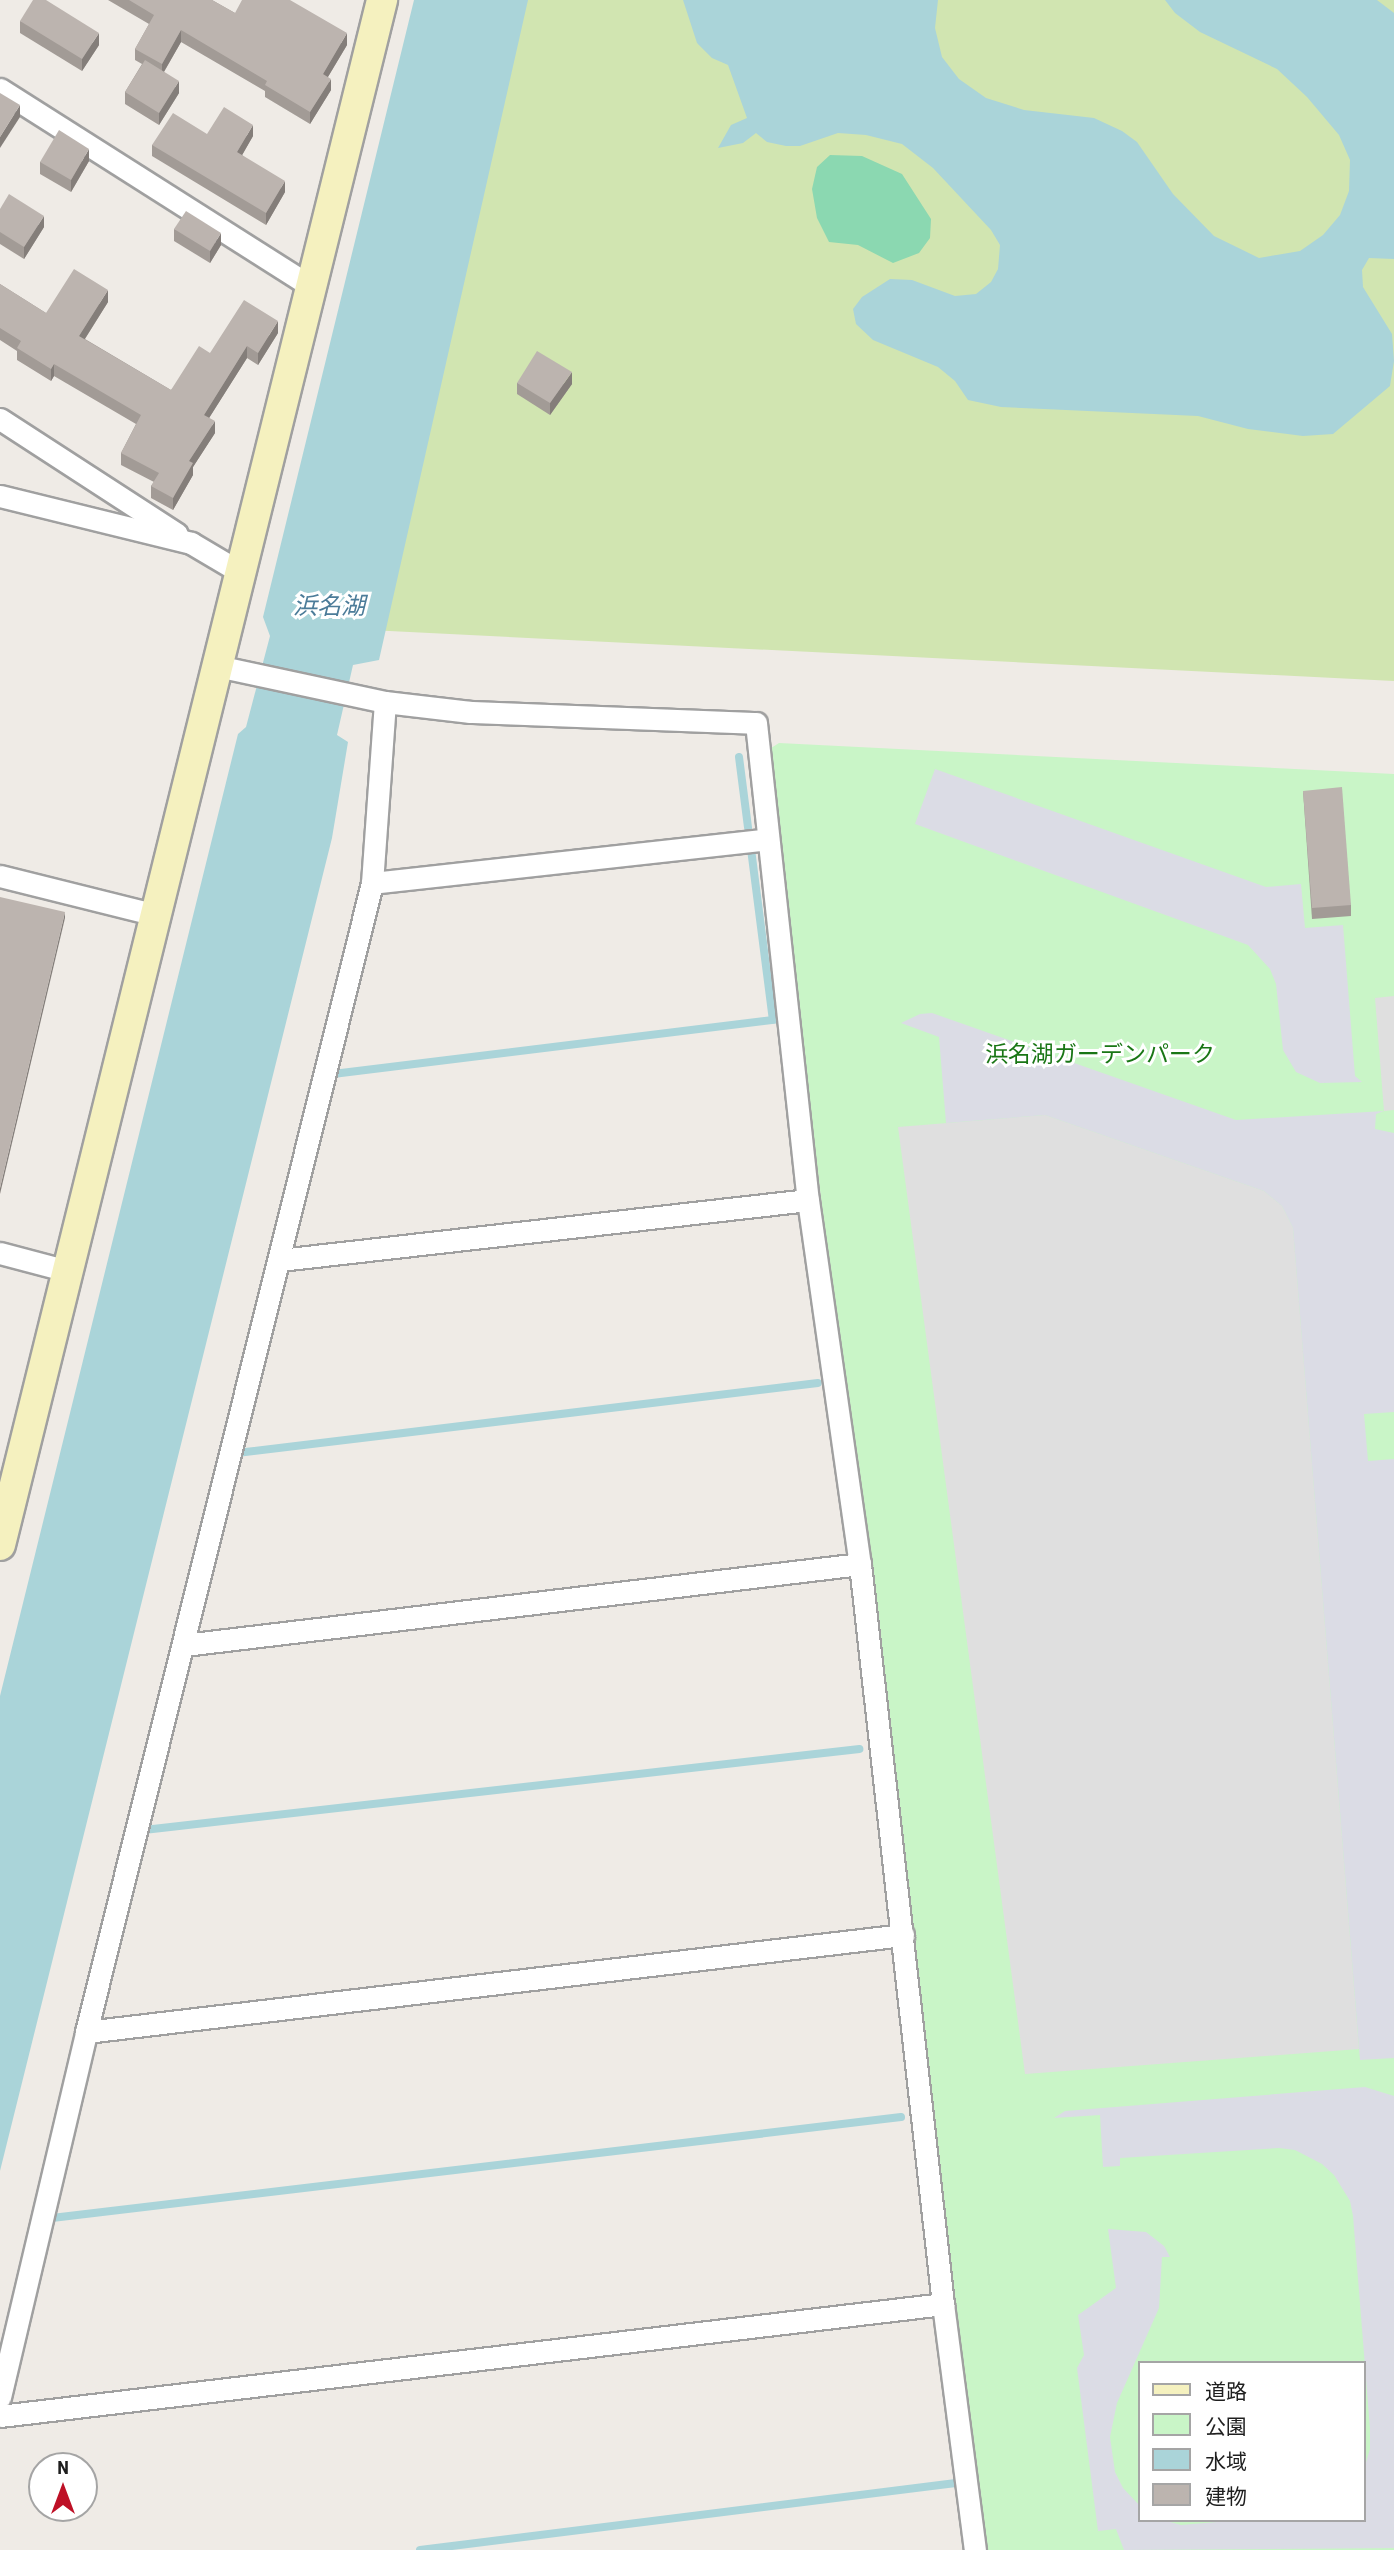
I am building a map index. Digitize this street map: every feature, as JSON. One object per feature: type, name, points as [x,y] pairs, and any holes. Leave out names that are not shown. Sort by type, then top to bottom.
[{"type":"street","points":[[0,1545],[156,915],[224,668],[240,572],[382,0]]},
{"type":"street","points":[[0,89],[311,286]]},
{"type":"street","points":[[0,419],[240,572]]},
{"type":"street","points":[[0,496],[191,543]]},
{"type":"street","points":[[224,668],[385,702],[470,712],[756,723],[808,1200],[860,1564],[943,2304],[975,2550]]},
{"type":"street","points":[[0,2398],[86,2032],[372,883],[385,702]]},
{"type":"street","points":[[372,883],[768,839]]},
{"type":"street","points":[[0,876],[156,915]]},
{"type":"street","points":[[280,1260],[808,1200]]},
{"type":"street","points":[[0,1254],[68,1271]]},
{"type":"street","points":[[184,1645],[860,1564]]},
{"type":"street","points":[[86,2032],[903,1935]]},
{"type":"street","points":[[0,2416],[943,2304]]},
{"type":"green space","points":[[487,0],[1394,0],[1394,681],[349,629]]},
{"type":"green space","points":[[830,155],[862,156],[902,174],[931,219],[930,238],[919,253],[893,263],[858,245],[829,242],[817,218],[812,189],[817,167]]},
{"type":"green space","name":"浜名湖ガーデンパーク","points":[[779,743],[1394,774],[1394,2550],[981,2550],[768,750]]},
{"type":"shaded area","points":[[935,769],[1266,887],[1301,884],[1305,928],[1343,925],[1355,1076],[1362,1082],[1320,1083],[1296,1072],[1283,1050],[1276,984],[1270,969],[1248,945],[915,824]]},
{"type":"shaded area","points":[[1394,996],[1394,1110],[1384,1111],[1375,998]]},
{"type":"shaded area","points":[[932,1013],[1236,1120],[1384,1111],[1376,1114],[1375,1129],[1394,1133],[1394,1412],[1364,1414],[1368,1461],[1394,1459],[1394,2058],[1360,2060],[1293,1228],[1282,1206],[1264,1191],[1045,1115],[946,1123],[939,1037],[901,1023],[920,1014]]},
{"type":"shaded area","points":[[1045,1115],[1264,1191],[1282,1206],[1293,1228],[1359,2049],[1025,2074],[898,1127]]},
{"type":"shaded area","points":[[1365,2087],[1394,2096],[1394,2548],[1124,2550],[1116,2529],[1098,2531],[1077,2368],[1084,2355],[1078,2315],[1116,2288],[1108,2229],[1146,2232],[1164,2246],[1170,2257],[1162,2257],[1159,2308],[1117,2403],[1110,2437],[1115,2472],[1123,2488],[1138,2504],[1138,2522],[1170,2522],[1181,2525],[1217,2522],[1366,2522],[1366,2462],[1370,2449],[1370,2429],[1366,2361],[1350,2201],[1334,2175],[1322,2164],[1295,2150],[1279,2148],[1120,2158],[1120,2166],[1103,2167],[1100,2115],[1054,2118],[1065,2111]]},
{"type":"water","name":"浜名湖","points":[[414,0],[528,0],[379,660],[353,665],[337,735],[348,742],[332,838],[0,2171],[0,1696],[238,734],[246,727],[270,636],[263,617]]},
{"type":"water","points":[[683,0],[938,0],[935,28],[942,57],[959,79],[986,98],[1024,110],[1094,118],[1122,131],[1137,142],[1173,194],[1214,236],[1259,258],[1300,251],[1323,235],[1340,215],[1349,191],[1350,160],[1339,135],[1307,97],[1277,69],[1200,32],[1175,13],[1165,0],[1377,0],[1394,13],[1394,259],[1369,258],[1362,270],[1363,287],[1392,334],[1394,361],[1390,386],[1333,434],[1303,436],[1248,429],[1198,416],[1001,407],[968,400],[955,381],[938,367],[873,340],[856,324],[853,309],[862,297],[890,279],[912,280],[955,296],[976,294],[991,282],[998,269],[1000,245],[991,230],[933,168],[902,144],[866,135],[838,133],[800,146],[786,146],[767,142],[756,133],[743,143],[718,148],[731,125],[747,118],[728,65],[712,58],[697,43]]},
{"type":"building","points":[[33,0],[46,0],[99,33],[82,59],[20,21]]},
{"type":"building","points":[[129,0],[212,0],[235,13],[242,0],[290,0],[347,33],[323,74],[331,79],[310,112],[265,85],[267,81],[181,30],[162,64],[135,49],[154,15]]},
{"type":"building","points":[[145,60],[179,81],[159,113],[125,92]]},
{"type":"building","points":[[0,93],[20,105],[0,137]]},
{"type":"building","points":[[224,107],[253,125],[237,152],[285,181],[266,213],[152,145],[173,113],[207,134]]},
{"type":"building","points":[[59,130],[89,149],[71,180],[40,162]]},
{"type":"building","points":[[9,194],[44,216],[24,247],[0,232],[0,209]]},
{"type":"building","points":[[186,211],[221,233],[210,251],[174,229]]},
{"type":"building","points":[[74,269],[108,290],[79,336],[171,390],[199,346],[210,353],[244,300],[278,321],[258,353],[247,346],[204,415],[215,421],[189,461],[193,463],[173,498],[151,486],[159,473],[121,453],[141,415],[54,364],[51,369],[17,348],[21,341],[0,328],[0,284],[46,313]]},
{"type":"building","points":[[537,351],[572,372],[550,403],[517,383]]},
{"type":"building","points":[[1342,787],[1351,905],[1312,908],[1303,791]]},
{"type":"building","points":[[0,897],[65,912],[0,1188]]},
{"type":"waterway","points":[[739,757],[748,827]]},
{"type":"waterway","points":[[751,849],[773,1020]]},
{"type":"waterway","points":[[333,1074],[778,1019]]},
{"type":"waterway","points":[[237,1453],[818,1383]]},
{"type":"waterway","points":[[144,1830],[859,1749]]},
{"type":"waterway","points":[[52,2218],[901,2117]]},
{"type":"waterway","points":[[420,2550],[956,2483]]}]
